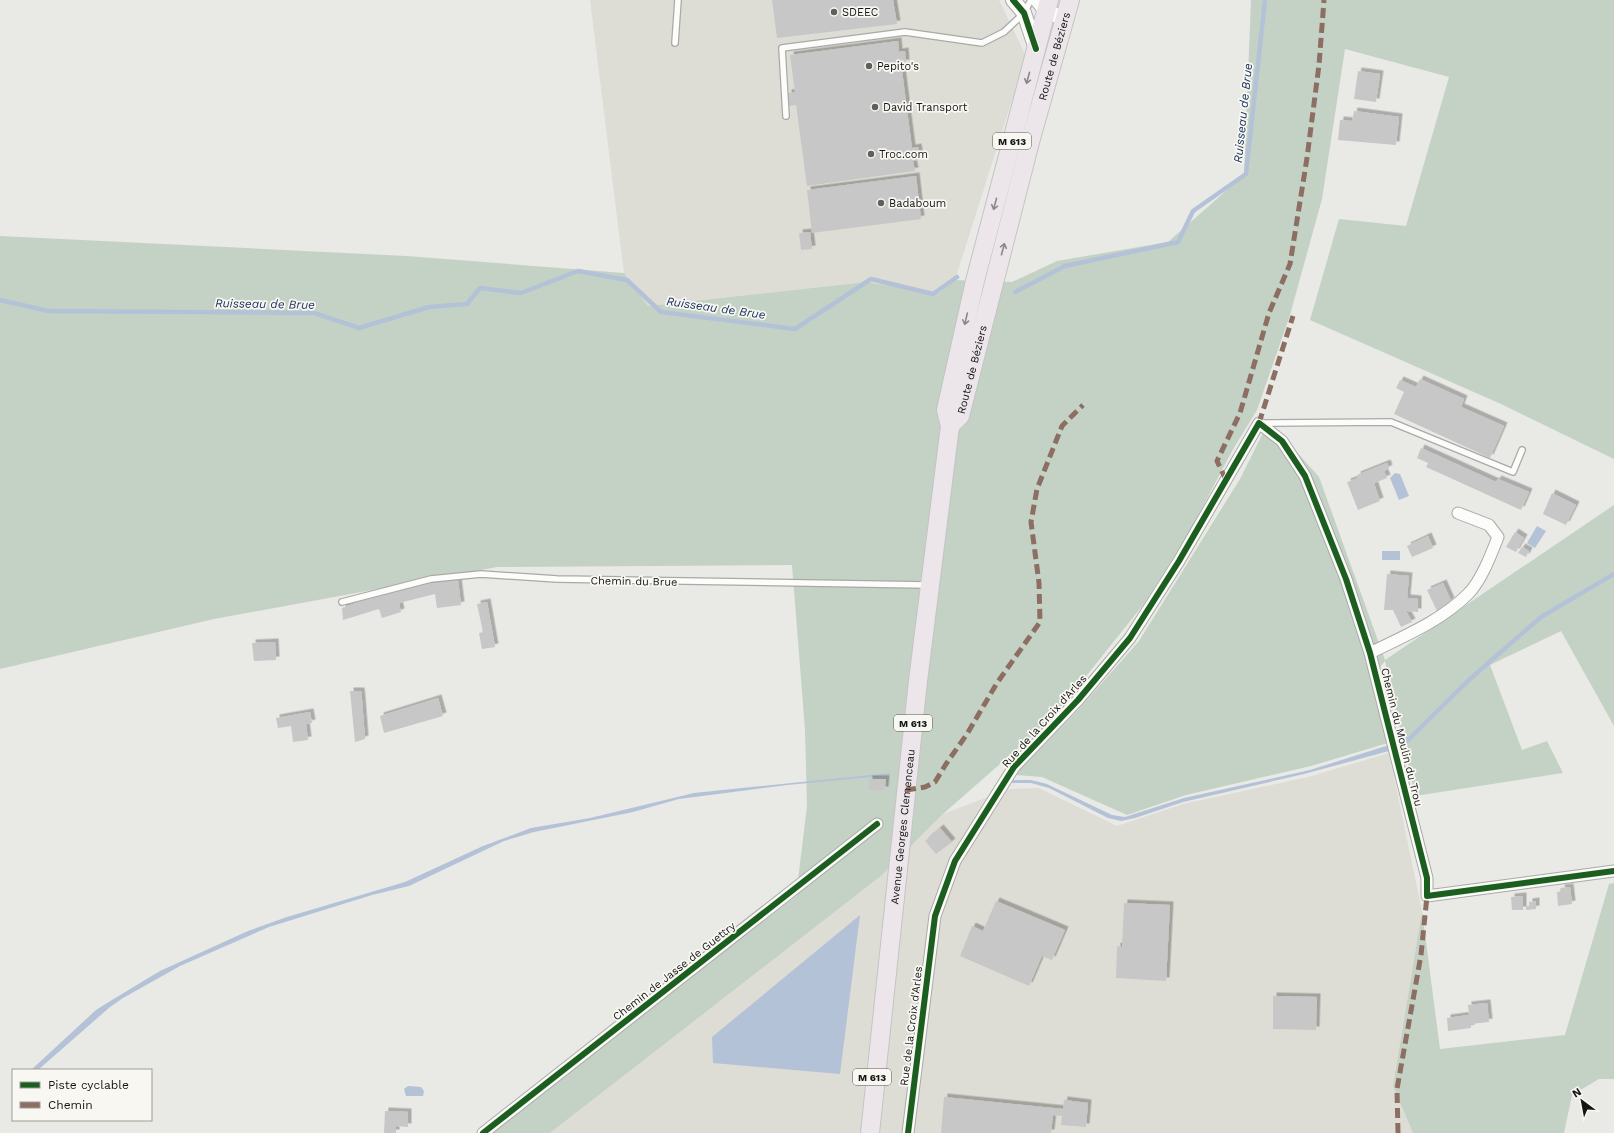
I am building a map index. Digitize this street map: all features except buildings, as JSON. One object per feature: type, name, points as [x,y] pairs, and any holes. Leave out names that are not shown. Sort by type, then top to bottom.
[{"type":"main road","name":"Route de Béziers","points":[[950,426],[960,416],[1030,142],[1070,0]]},
{"type":"main road","name":"Route de Béziers","points":[[950,426],[946,410],[975,281],[1036,49],[1044,4]]},
{"type":"main road","name":"Avenue Georges Clemenceau","points":[[870,1133],[929,585],[950,426]]},
{"type":"main road","name":"M 613","points":[[862,1133],[882,1021]]},
{"type":"street","points":[[1013,0],[1024,13],[1036,49]]},
{"type":"street","points":[[1024,13],[1044,4],[1065,19]]},
{"type":"street","name":"Chemin du Moulin du Trou","points":[[1259,423],[1282,440],[1305,476],[1341,566],[1370,653],[1427,878],[1427,896],[1614,872]]},
{"type":"street","name":"Rue de la Croix d'Arles","points":[[908,1133],[935,916],[955,862],[1014,767],[1078,700],[1130,638],[1180,561],[1259,423]]},
{"type":"street","points":[[1370,653],[1443,615],[1469,594],[1488,563],[1498,537],[1489,525],[1458,513]]},
{"type":"street","name":"Chemin de Jasse de Guettry","points":[[483,1133],[877,824]]},
{"type":"lane","points":[[675,43],[678,0]]},
{"type":"lane","points":[[786,116],[782,48],[905,32],[982,43],[1004,32],[1024,13],[1030,0]]},
{"type":"lane","points":[[1259,423],[1391,422],[1513,472],[1522,450]]},
{"type":"lane","name":"Chemin du Brue","points":[[342,602],[431,579],[481,574],[557,579],[929,585]]},
{"type":"shaded area","points":[[590,0],[999,0],[1026,56],[955,280],[939,293],[866,282],[648,306],[624,273]]},
{"type":"shaded area","points":[[1389,753],[1422,911],[1393,1086],[1413,1133],[550,1133],[881,876],[943,814],[1009,789],[1039,788],[1117,826],[1183,804],[1308,777]]},
{"type":"green space","points":[[1251,0],[1614,0],[1614,459],[1501,404],[1310,320],[1339,219],[1406,226],[1449,77],[1345,49],[1322,199],[1290,315],[1257,410],[1232,451],[1189,533],[1143,605],[1067,700],[1033,735],[943,814],[881,876],[550,1133],[492,1133],[796,896],[807,806],[805,730],[792,565],[497,567],[214,619],[0,669],[0,236],[406,256],[624,273],[648,306],[866,282],[939,293],[955,280],[1012,282],[1057,261],[1168,242],[1244,175]]},
{"type":"green space","points":[[1269,421],[1319,477],[1385,660],[1614,505],[1614,726],[1561,631],[1490,665],[1522,750],[1547,741],[1563,773],[1415,796],[1385,661],[1371,679],[1388,743],[1311,766],[1186,795],[1127,815],[1042,777],[1015,775],[1079,709],[1139,641],[1240,479]]},
{"type":"green space","points":[[1614,883],[1614,1079],[1599,1079],[1572,1095],[1564,1133],[1413,1133],[1393,1086],[1422,911],[1440,1049],[1565,1035],[1609,884]]},
{"type":"water","points":[[1395,473],[1400,474],[1409,496],[1399,500],[1390,478]]},
{"type":"water","points":[[1537,526],[1546,531],[1535,548],[1527,543]]},
{"type":"water","points":[[1382,551],[1400,551],[1400,560],[1382,560]]},
{"type":"water","points":[[1389,745],[1389,751],[1304,774],[1183,802],[1135,818],[1121,821],[1108,818],[1049,788],[1031,783],[1011,783],[1013,780],[1031,780],[1047,784],[1112,815],[1125,817],[1184,798],[1310,770]]},
{"type":"water","points":[[890,773],[890,776],[787,785],[679,799],[633,812],[534,832],[504,841],[409,886],[372,895],[269,927],[180,966],[110,1007],[39,1069],[32,1069],[96,1010],[160,971],[248,931],[287,917],[405,882],[483,846],[531,828],[590,818],[694,793]]},
{"type":"water","points":[[860,915],[840,1074],[713,1063],[712,1037]]},
{"type":"water","points":[[408,1086],[421,1087],[424,1091],[423,1096],[406,1096],[404,1089]]},
{"type":"waterway","name":"Ruisseau de Brue","points":[[1015,292],[1065,266],[1178,242],[1193,211],[1246,174],[1265,0]]},
{"type":"waterway","name":"Ruisseau de Brue","points":[[0,300],[48,311],[314,313],[359,328],[429,307],[467,304],[480,288],[521,293],[578,271],[627,280],[661,312],[795,329],[871,279],[933,294],[957,277]]},
{"type":"waterway","points":[[1406,742],[1470,679],[1541,617],[1614,574]]},
{"type":"marked path","points":[[1226,480],[1217,461],[1240,413],[1269,313],[1290,264],[1307,158],[1319,65],[1324,0]]},
{"type":"marked path","points":[[1259,423],[1293,316]]},
{"type":"marked path","points":[[906,790],[925,787],[935,782],[967,734],[997,683],[1040,622],[1039,583],[1031,522],[1037,489],[1062,426],[1083,405]]},
{"type":"marked path","points":[[1398,1133],[1397,1089],[1421,955],[1427,896]]},
{"type":"cycle path","points":[[1013,0],[1024,13],[1036,49]]},
{"type":"cycle path","points":[[908,1133],[935,916],[955,861],[1014,767],[1078,700],[1130,638],[1179,561],[1259,423],[1282,441],[1305,476],[1346,579],[1370,653],[1427,878],[1427,896],[1614,871]]},
{"type":"cycle path","points":[[483,1133],[877,824]]},
{"type":"place","name":"SDEEC","points":[[834,12]]},
{"type":"place","name":"Pepito's","points":[[869,66]]},
{"type":"place","name":"David Transport","points":[[875,107]]},
{"type":"place","name":"Troc.com","points":[[871,154]]},
{"type":"place","name":"Badaboum","points":[[881,203]]}]
